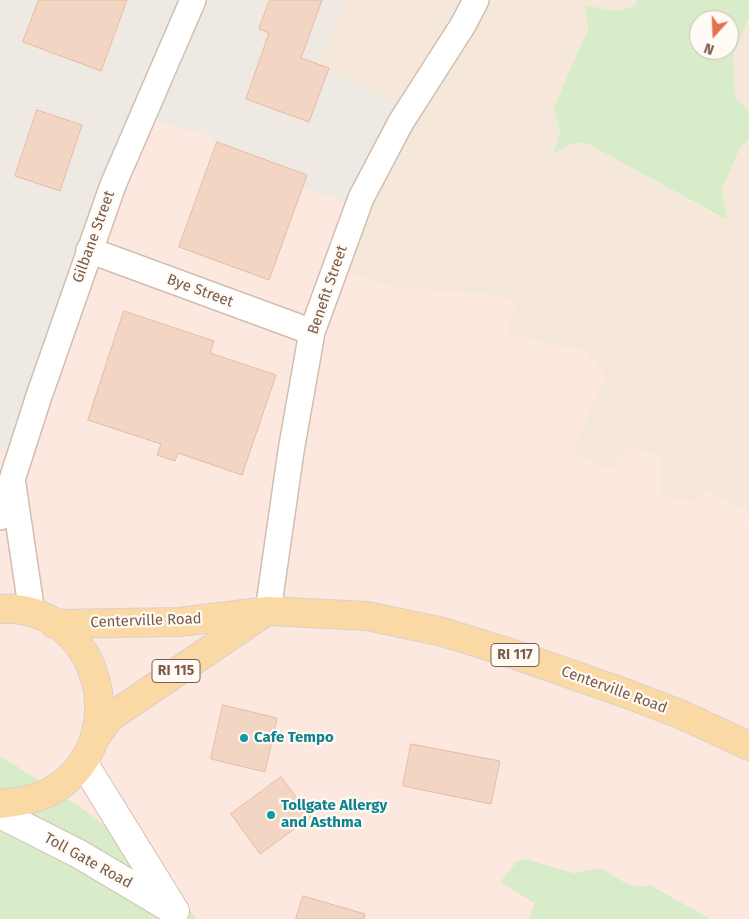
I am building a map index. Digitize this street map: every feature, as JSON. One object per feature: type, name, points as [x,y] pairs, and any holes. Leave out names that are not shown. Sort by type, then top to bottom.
[{"type":"main road","name":"Centerville Road","points":[[0,610],[43,618],[179,622],[268,611],[367,616],[443,632],[622,692],[680,714],[749,746]]},
{"type":"main road","name":"Centerville Road","points":[[0,804],[31,800],[60,786],[89,751],[108,718],[268,611]]},
{"type":"main road","points":[[43,618],[79,646],[96,675],[101,708],[89,751]]},
{"type":"main road","name":"Toll Gate Road","points":[[89,751],[178,915]]},
{"type":"main road","name":"Toll Gate Road","points":[[0,814],[79,854],[178,915]]},
{"type":"street","name":"Gilbane Street","points":[[0,517],[6,479],[38,396],[113,185],[193,0]]},
{"type":"street","name":"Benefit Street","points":[[268,611],[291,451],[312,332],[360,198],[401,122],[463,25],[476,0]]},
{"type":"street","name":"Bye Street","points":[[89,250],[312,332]]},
{"type":"street","name":"Gilbane Street","points":[[6,479],[43,618]]},
{"type":"shaded area","points":[[0,0],[344,0],[318,64],[404,107],[357,204],[282,182],[209,136],[203,128],[192,131],[143,116],[20,451],[0,448]]},
{"type":"shaded area","points":[[344,0],[637,0],[633,7],[614,11],[585,6],[588,28],[554,107],[560,132],[554,154],[569,144],[586,143],[726,220],[722,190],[740,148],[749,139],[749,522],[746,509],[693,503],[658,495],[661,457],[611,471],[571,451],[588,353],[506,334],[514,304],[506,297],[382,286],[335,267],[404,107],[318,64]]},
{"type":"shaded area","points":[[749,18],[749,111],[735,98],[733,60],[739,60],[739,42]]},
{"type":"shaded area","points":[[144,116],[203,128],[357,204],[336,267],[382,286],[506,297],[514,304],[506,334],[588,353],[606,376],[572,451],[611,471],[626,446],[661,457],[658,495],[693,503],[706,491],[746,509],[749,522],[749,919],[711,919],[650,885],[642,887],[627,884],[601,868],[574,873],[526,859],[534,903],[529,919],[197,919],[174,889],[116,835],[68,798],[0,756],[0,448],[20,451]]},
{"type":"green space","points":[[637,0],[749,0],[749,18],[739,42],[739,10],[689,10],[689,60],[733,60],[735,98],[749,111],[749,139],[740,148],[722,190],[727,220],[586,143],[569,144],[553,155],[560,132],[554,107],[588,28],[585,5],[614,11],[633,7]]},
{"type":"green space","points":[[0,756],[86,811],[121,839],[154,869],[197,919],[0,919]]},
{"type":"green space","points":[[526,859],[574,873],[601,868],[630,884],[636,886],[650,885],[711,919],[529,919],[534,903],[500,882],[517,861]]},
{"type":"building","points":[[39,0],[127,0],[101,71],[23,42]]},
{"type":"building","points":[[270,0],[322,0],[301,58],[329,68],[309,122],[246,99],[269,33],[259,29]]},
{"type":"building","points":[[37,110],[82,125],[60,191],[15,176]]},
{"type":"building","points":[[217,142],[307,175],[269,280],[179,247]]},
{"type":"building","points":[[124,311],[214,341],[210,353],[276,375],[242,475],[178,453],[175,461],[157,455],[161,444],[88,420]]},
{"type":"building","name":"Cafe Tempo","points":[[223,705],[277,718],[265,772],[211,759]]},
{"type":"building","points":[[411,744],[500,761],[491,804],[403,786]]},
{"type":"building","name":"Tollgate Allergy and Asthma","points":[[281,777],[311,817],[260,854],[231,814]]},
{"type":"building","points":[[303,896],[365,914],[364,919],[296,919]]},
{"type":"place","name":"Cafe Tempo","points":[[244,738]]},
{"type":"place","name":"Tollgate Allergy and Asthma","points":[[271,815]]}]
